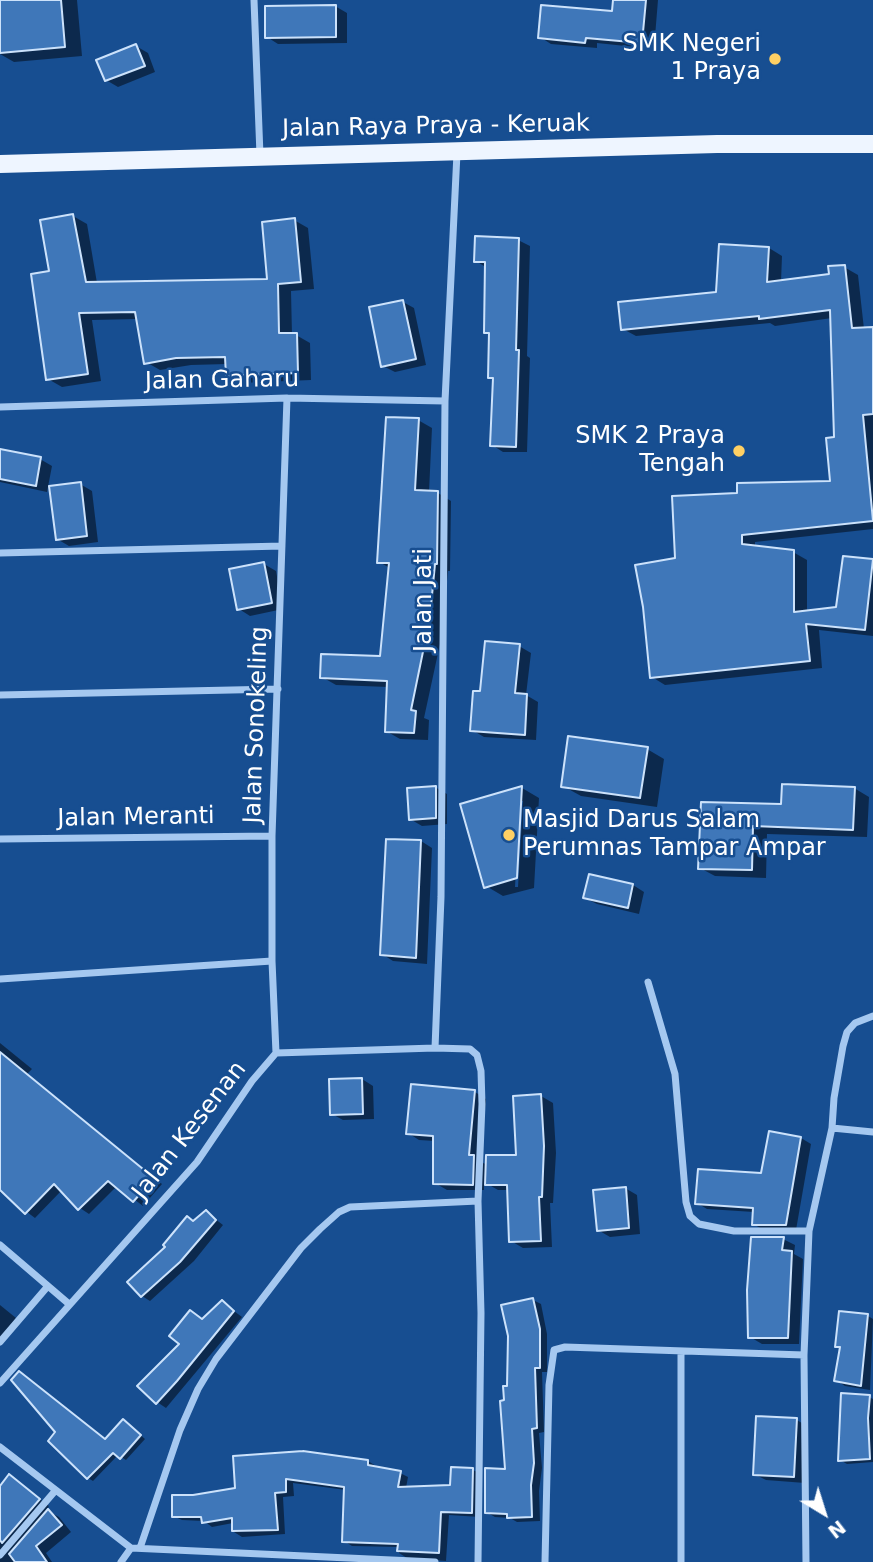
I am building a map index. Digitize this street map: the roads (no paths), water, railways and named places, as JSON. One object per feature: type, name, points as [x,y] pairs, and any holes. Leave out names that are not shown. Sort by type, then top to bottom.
[{"type":"main road","name":"Jalan Raya Praya - Keruak","points":[[0,164],[718,144],[873,144]]},
{"type":"street","points":[[254,0],[260,155]]},
{"type":"street","name":"Jalan Jati","points":[[435,1048],[441,897],[445,401],[457,152]]},
{"type":"street","name":"Jalan Gaharu","points":[[0,407],[287,398],[445,401]]},
{"type":"street","name":"Jalan Sonokeling","points":[[276,1054],[272,961],[272,836],[287,398]]},
{"type":"street","points":[[0,553],[282,546]]},
{"type":"street","points":[[0,695],[278,689]]},
{"type":"street","name":"Jalan Meranti","points":[[0,839],[272,836]]},
{"type":"street","points":[[0,979],[272,961]]},
{"type":"street","points":[[648,982],[675,1074],[686,1202],[690,1216],[699,1224],[734,1231],[809,1231]]},
{"type":"street","points":[[806,1562],[804,1355],[809,1231],[832,1128],[834,1098],[847,1032],[856,1022],[873,1016]]},
{"type":"street","name":"Jalan Kesenan","points":[[0,1382],[197,1162],[252,1081],[276,1054],[470,1049],[477,1055],[481,1071],[478,1201]]},
{"type":"street","points":[[832,1128],[873,1132]]},
{"type":"street","points":[[140,1548],[180,1430],[198,1389],[216,1359],[310,1239],[339,1212],[351,1206],[478,1201],[481,1326],[478,1562]]},
{"type":"street","points":[[0,1245],[69,1304]]},
{"type":"street","points":[[0,1342],[48,1286]]},
{"type":"street","points":[[545,1562],[549,1385],[554,1350],[565,1347],[804,1355]]},
{"type":"street","points":[[681,1351],[681,1562]]},
{"type":"street","points":[[0,1447],[131,1548],[435,1562]]},
{"type":"street","points":[[0,1555],[55,1491]]},
{"type":"street","points":[[121,1562],[131,1548]]},
{"type":"place","name":"SMK Negeri 1 Praya","points":[[775,59]]},
{"type":"place","name":"SMK 2 Praya Tengah","points":[[739,451]]},
{"type":"place","name":"Masjid Darus Salam Perumnas Tampar Ampar","points":[[509,835]]}]
